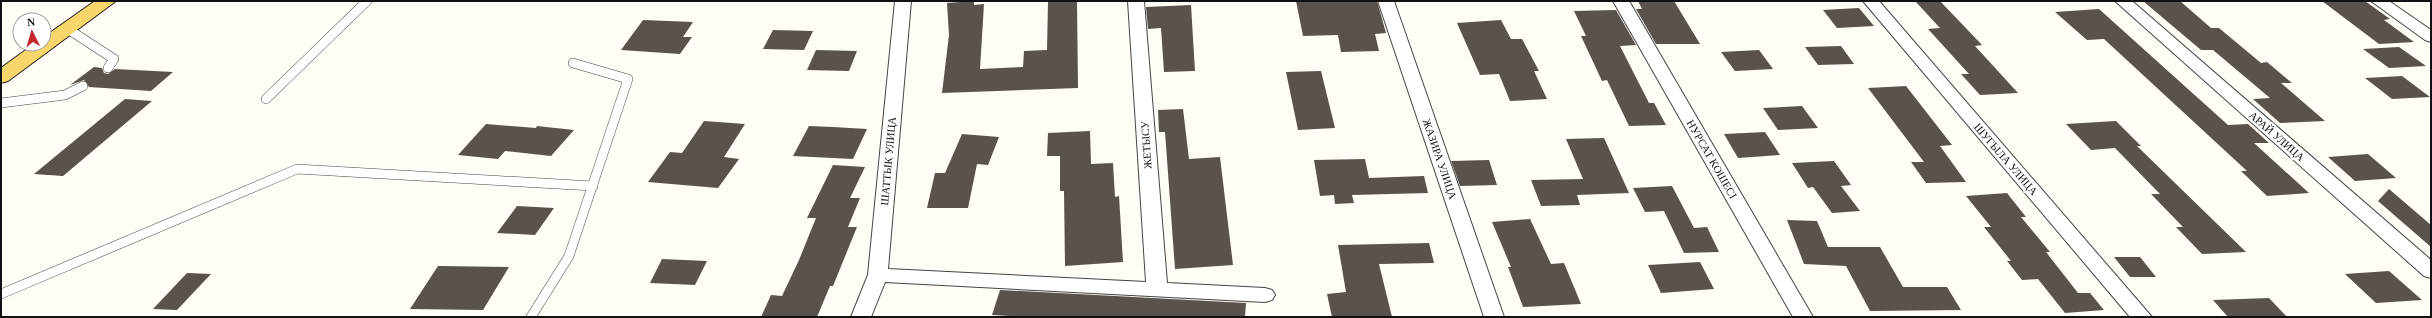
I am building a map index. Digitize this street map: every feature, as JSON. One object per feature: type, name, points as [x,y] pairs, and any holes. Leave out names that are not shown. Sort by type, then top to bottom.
[{"type":"main road","points":[[1,77],[106,1]]},
{"type":"street","name":"ШАТТЫК УЛИЦА","points":[[861,317],[878,276],[903,1]]},
{"type":"street","name":"ЖЕТЫСУ","points":[[1136,1],[1157,289]]},
{"type":"street","name":"ЖАЗИРА УЛИЦА","points":[[1386,1],[1494,317]]},
{"type":"street","name":"НУРСАТ КОШЕСI","points":[[1621,1],[1803,317]]},
{"type":"street","name":"ШУГЫЛА УЛИЦА","points":[[1871,1],[2142,317]]},
{"type":"street","name":"АРАЙ УЛИЦА","points":[[2123,1],[2431,271]]},
{"type":"street","points":[[2379,1],[2431,38]]},
{"type":"street","points":[[878,276],[1265,295]]},
{"type":"lane","points":[[266,99],[367,1]]},
{"type":"lane","points":[[68,29],[114,59],[108,68]]},
{"type":"lane","points":[[531,317],[569,256],[628,79],[573,63]]},
{"type":"lane","points":[[1,103],[65,95],[83,86]]},
{"type":"lane","points":[[1,294],[297,169],[593,186]]},
{"type":"building","points":[[974,1],[974,5],[984,4],[980,69],[1023,67],[1024,51],[1047,50],[1048,1],[1077,1],[1078,88],[942,93],[949,35],[947,3]]},
{"type":"building","points":[[1296,1],[1377,1],[1386,33],[1375,34],[1379,51],[1341,52],[1338,35],[1303,36]]},
{"type":"building","points":[[1638,1],[1674,1],[1700,44],[1656,44],[1636,9],[1642,9]]},
{"type":"building","points":[[1915,1],[1940,1],[1982,45],[1975,46],[2018,93],[1980,95],[1961,74],[1969,74],[1928,29],[1940,28]]},
{"type":"building","points":[[2143,1],[2180,1],[2211,28],[2219,28],[2261,63],[2267,62],[2292,83],[2281,83],[2325,121],[2280,123],[2253,99],[2270,98],[2213,50],[2201,50]]},
{"type":"building","points":[[2322,1],[2365,1],[2390,19],[2384,20],[2414,42],[2379,44]]},
{"type":"building","points":[[1191,5],[1195,71],[1164,72],[1161,28],[1148,29],[1146,7]]},
{"type":"building","points":[[1859,8],[1874,26],[1837,28],[1823,10]]},
{"type":"building","points":[[2099,9],[2228,125],[2248,124],[2269,143],[2254,143],[2309,193],[2267,196],[2241,171],[2247,171],[2104,39],[2087,40],[2055,12]]},
{"type":"building","points":[[1616,10],[1636,45],[1620,46],[1649,103],[1654,103],[1666,125],[1629,126],[1607,80],[1602,81],[1581,36],[1586,36],[1574,11]]},
{"type":"building","points":[[643,20],[693,22],[683,37],[692,37],[680,54],[621,50]]},
{"type":"building","points":[[1501,20],[1511,39],[1522,39],[1539,71],[1534,71],[1547,99],[1510,101],[1499,74],[1480,75],[1457,23]]},
{"type":"building","points":[[773,30],[813,31],[804,50],[763,49]]},
{"type":"building","points":[[1841,46],[1854,64],[1818,65],[1805,47]]},
{"type":"building","points":[[2399,47],[2426,66],[2389,68],[2363,49]]},
{"type":"building","points":[[816,50],[857,51],[849,71],[807,70]]},
{"type":"building","points":[[1759,50],[1773,69],[1735,71],[1721,52]]},
{"type":"building","points":[[94,67],[102,68],[104,73],[108,74],[115,69],[173,72],[151,91],[89,87],[84,80],[70,85]]},
{"type":"building","points":[[1321,71],[1335,128],[1298,130],[1286,72]]},
{"type":"building","points":[[2402,76],[2430,97],[2392,99],[2365,78]]},
{"type":"building","points":[[1906,86],[1952,145],[1940,146],[1966,182],[1926,183],[1911,162],[1924,162],[1868,88]]},
{"type":"building","points":[[125,99],[152,101],[63,176],[34,174]]},
{"type":"building","points":[[1802,106],[1818,128],[1778,130],[1763,108]]},
{"type":"building","points":[[1183,109],[1189,159],[1220,157],[1233,265],[1175,269],[1165,132],[1159,132],[1158,110]]},
{"type":"building","points":[[704,121],[745,124],[724,157],[739,159],[718,188],[648,182],[670,152],[682,153]]},
{"type":"building","points":[[2116,121],[2141,146],[2137,146],[2246,252],[2202,254],[2176,227],[2183,227],[2151,194],[2160,194],[2115,148],[2091,150],[2066,124]]},
{"type":"building","points":[[486,124],[536,128],[537,126],[574,130],[551,156],[505,151],[498,159],[458,155]]},
{"type":"building","points":[[809,126],[867,129],[853,159],[793,156]]},
{"type":"building","points":[[1090,131],[1091,164],[1113,163],[1115,197],[1119,196],[1123,262],[1065,266],[1064,191],[1060,191],[1060,156],[1047,156],[1048,133]]},
{"type":"building","points":[[1765,132],[1780,155],[1738,158],[1724,134]]},
{"type":"building","points":[[962,134],[999,137],[988,165],[977,164],[968,208],[927,208],[935,173],[945,173]]},
{"type":"building","points":[[1604,138],[1629,193],[1577,195],[1580,205],[1541,206],[1531,180],[1583,179],[1566,139]]},
{"type":"building","points":[[2368,154],[2396,178],[2355,181],[2328,157]]},
{"type":"building","points":[[1365,159],[1369,178],[1424,176],[1428,193],[1352,195],[1354,203],[1335,204],[1334,195],[1320,196],[1314,160]]},
{"type":"building","points":[[1489,160],[1497,185],[1460,186],[1451,161]]},
{"type":"building","points":[[1834,161],[1851,185],[1841,186],[1860,211],[1832,213],[1813,187],[1808,188],[1792,163]]},
{"type":"building","points":[[833,165],[865,167],[850,198],[860,198],[848,227],[857,227],[833,286],[830,286],[817,317],[761,317],[771,295],[782,296],[816,218],[807,218]]},
{"type":"building","points":[[1672,186],[1694,228],[1707,227],[1719,252],[1684,253],[1664,211],[1645,212],[1633,188]]},
{"type":"building","points":[[2389,189],[2431,225],[2431,247],[2378,201]]},
{"type":"building","points":[[2007,193],[2026,217],[2021,217],[2050,252],[2046,252],[2078,293],[2090,293],[2104,310],[2065,313],[2038,279],[2022,280],[2007,261],[2011,261],[1984,227],[1991,227],[1966,196]]},
{"type":"building","points":[[517,206],[554,208],[535,235],[497,233]]},
{"type":"building","points":[[1530,219],[1551,264],[1564,263],[1581,304],[1523,307],[1508,267],[1511,267],[1492,222]]},
{"type":"building","points":[[1787,220],[1817,221],[1828,247],[1880,247],[1903,287],[1947,287],[1961,310],[1870,311],[1846,266],[1804,264]]},
{"type":"building","points":[[1429,243],[1434,263],[1379,264],[1392,317],[1332,317],[1327,294],[1346,292],[1338,245]]},
{"type":"building","points":[[2114,257],[2140,257],[2156,277],[2130,277]]},
{"type":"building","points":[[662,259],[707,261],[695,285],[650,283]]},
{"type":"building","points":[[1700,262],[1714,289],[1661,293],[1648,265]]},
{"type":"building","points":[[438,266],[509,267],[483,310],[410,309]]},
{"type":"building","points":[[2389,271],[2422,300],[2376,303],[2345,274]]},
{"type":"building","points":[[187,273],[211,274],[177,310],[153,309]]},
{"type":"building","points":[[1000,290],[1246,303],[1245,317],[1026,317],[992,315]]},
{"type":"building","points":[[2269,298],[2287,317],[2228,317],[2213,300]]}]
